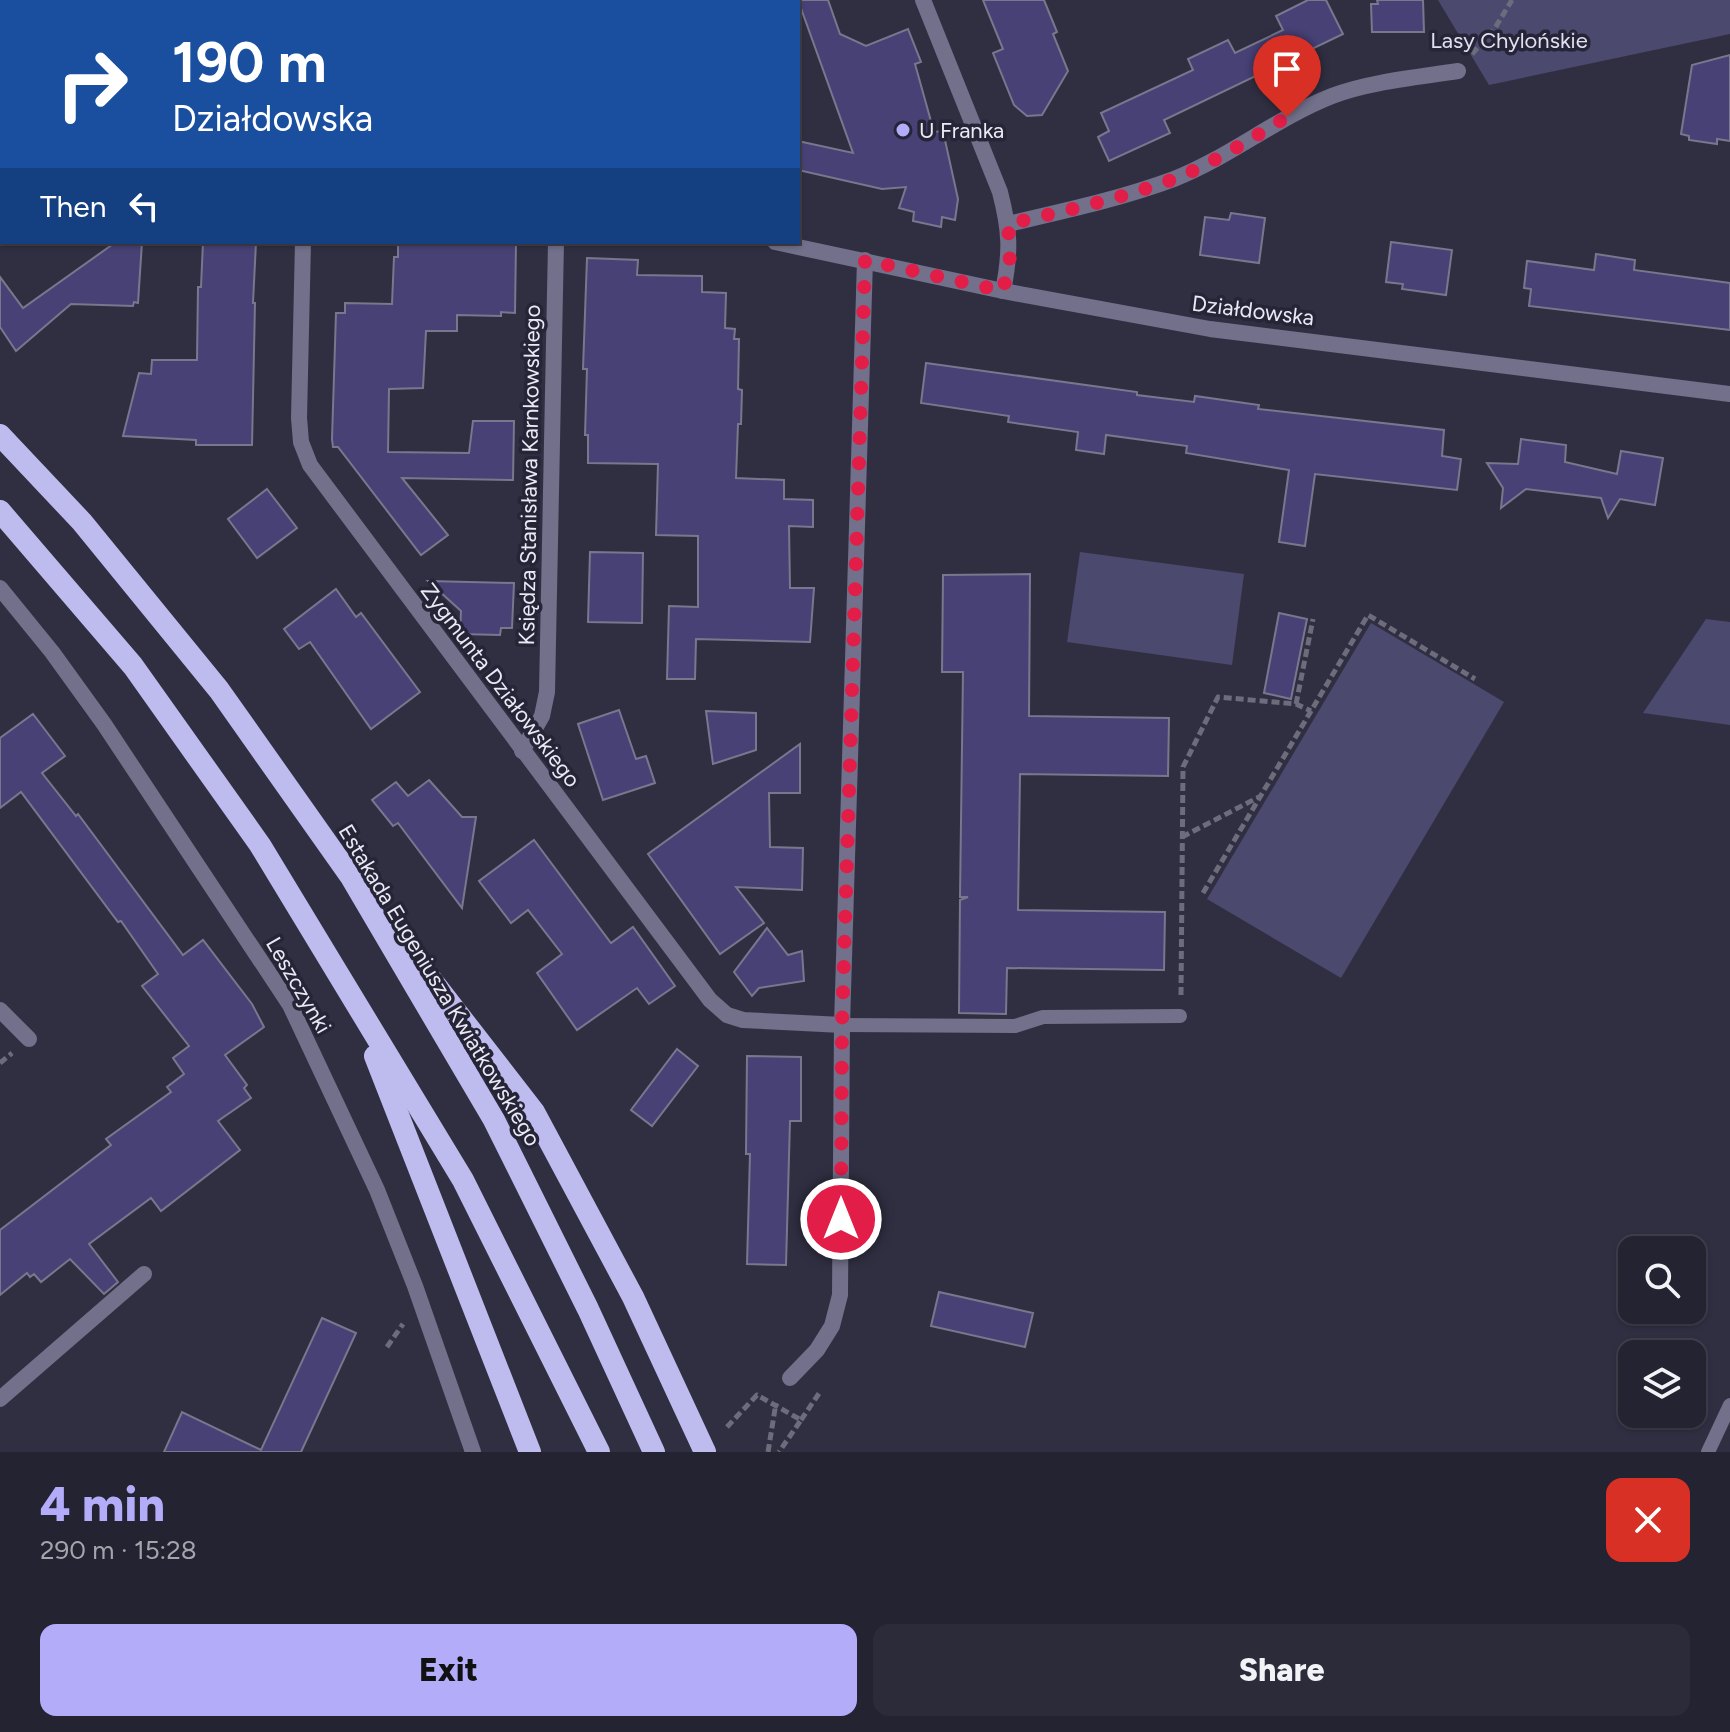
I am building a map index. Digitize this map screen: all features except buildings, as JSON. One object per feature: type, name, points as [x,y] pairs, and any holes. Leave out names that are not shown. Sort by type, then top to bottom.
[{"type":"highway","name":"Estakada Eugeniusza Kwiatkowskiego","points":[[0,435],[82,522],[219,690],[351,877],[494,1120],[588,1309],[654,1452]]},
{"type":"highway","points":[[0,511],[133,666],[260,845],[463,1180],[599,1452]]},
{"type":"highway","points":[[351,877],[534,1112],[633,1297],[705,1452]]},
{"type":"highway","points":[[354,1003],[530,1452]]},
{"type":"street","points":[[923,0],[1000,192],[1008,224],[1010,257],[1003,291]]},
{"type":"street","points":[[1008,224],[1120,197],[1176,178],[1334,95],[1458,71]]},
{"type":"street","name":"Zygmunta Działowskiego","points":[[303,244],[299,418],[301,442],[310,465],[710,1000],[727,1015],[743,1020],[842,1025]]},
{"type":"street","name":"Księdza Stanisława Karnkowskiego","points":[[522,751],[542,716],[547,692],[556,244]]},
{"type":"street","name":"Działdowska","points":[[785,244],[1003,291],[1210,329],[1730,394]]},
{"type":"street","points":[[790,1378],[817,1350],[832,1326],[840,1295],[842,1025],[865,260]]},
{"type":"street","name":"Leszczynki","points":[[0,588],[52,652],[104,724],[290,1005],[377,1190],[415,1286],[473,1452]]},
{"type":"street","points":[[0,1010],[29,1039]]},
{"type":"street","points":[[0,1399],[144,1274]]},
{"type":"lane","points":[[842,1025],[1015,1026],[1043,1017],[1180,1016]]},
{"type":"lane","points":[[1708,1452],[1730,1405]]},
{"type":"path","points":[[1458,71],[1495,28],[1512,0]]},
{"type":"path","points":[[1203,893],[1368,615],[1475,679]]},
{"type":"path","points":[[1296,704],[1313,619]]},
{"type":"path","points":[[1180,1016],[1183,767],[1218,697],[1296,704],[1311,711]]},
{"type":"path","points":[[1182,837],[1260,797]]},
{"type":"path","points":[[387,1347],[408,1317]]},
{"type":"path","points":[[768,1452],[774,1406],[790,1378]]},
{"type":"path","points":[[779,1452],[820,1392]]},
{"type":"path","points":[[727,1427],[757,1395],[801,1420]]},
{"type":"green space","name":"Lasy Chylońskie","points":[[1438,0],[1730,0],[1730,34],[1489,85]]},
{"type":"green space","points":[[1080,552],[1244,574],[1232,665],[1067,642]]},
{"type":"green space","points":[[1706,619],[1730,622],[1730,725],[1643,713]]},
{"type":"green space","points":[[1371,623],[1504,702],[1341,978],[1207,899]]},
{"type":"place","name":"U Franka","points":[[903,130]]},
{"type":"route","points":[[841,1219],[842,1025],[852,615],[865,260],[1003,291],[1010,257],[1008,224],[1120,197],[1176,178],[1223,156],[1287,117]]}]
